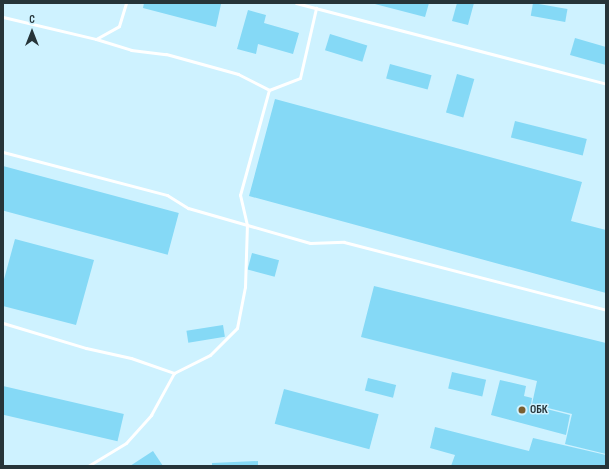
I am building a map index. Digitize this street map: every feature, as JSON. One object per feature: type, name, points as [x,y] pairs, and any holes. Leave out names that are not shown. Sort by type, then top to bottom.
[{"type":"lane","points":[[96,39],[119,26],[126,3]]},
{"type":"lane","points":[[296,3],[606,84]]},
{"type":"lane","points":[[3,17],[96,39],[131,50],[166,54],[238,74],[269,90],[300,78],[316,8]]},
{"type":"lane","points":[[88,466],[126,443],[151,415],[174,373],[210,355],[237,328],[245,288],[247,225],[240,195],[269,90]]},
{"type":"lane","points":[[3,152],[167,195],[188,208],[310,243],[344,242],[606,310]]},
{"type":"lane","points":[[3,323],[86,348],[132,358],[174,373]]},
{"type":"building","points":[[144,3],[221,4],[216,27],[143,8]]},
{"type":"building","points":[[371,3],[429,3],[425,17]]},
{"type":"building","points":[[457,3],[474,3],[468,25],[452,21]]},
{"type":"building","points":[[533,3],[567,9],[565,22],[531,16]]},
{"type":"building","points":[[248,10],[266,15],[264,23],[299,33],[293,54],[258,44],[256,54],[237,49]]},
{"type":"building","points":[[330,34],[367,45],[362,62],[325,50]]},
{"type":"building","points":[[575,38],[606,47],[606,65],[570,55]]},
{"type":"building","points":[[390,64],[432,75],[428,90],[386,78]]},
{"type":"building","points":[[457,74],[474,79],[463,117],[446,112]]},
{"type":"building","points":[[275,99],[582,182],[571,221],[606,230],[606,293],[249,196]]},
{"type":"building","points":[[515,121],[587,139],[583,155],[511,137]]},
{"type":"building","points":[[3,166],[179,213],[168,255],[3,211]]},
{"type":"building","points":[[15,239],[94,260],[76,325],[3,306],[3,283]]},
{"type":"building","points":[[252,253],[279,260],[275,277],[248,269]]},
{"type":"building","points":[[374,286],[606,343],[606,454],[565,444],[572,414],[532,404],[537,381],[361,337]]},
{"type":"building","points":[[223,325],[225,337],[188,343],[186,331]]},
{"type":"building","points":[[452,372],[486,380],[482,396],[448,389]]},
{"type":"building","points":[[368,378],[396,385],[393,398],[365,391]]},
{"type":"building","name":"ОБК","points":[[500,380],[526,386],[524,396],[532,398],[531,405],[570,415],[566,435],[491,415]]},
{"type":"building","points":[[3,386],[124,414],[118,441],[3,415]]},
{"type":"building","points":[[284,389],[379,414],[369,449],[275,424]]},
{"type":"building","points":[[435,427],[529,451],[533,438],[606,455],[606,466],[451,466],[455,455],[430,448]]},
{"type":"building","points":[[153,451],[163,466],[130,466]]},
{"type":"building","points":[[258,461],[258,466],[212,466],[212,463]]},
{"type":"place","name":"ОБК","points":[[522,410]]}]
